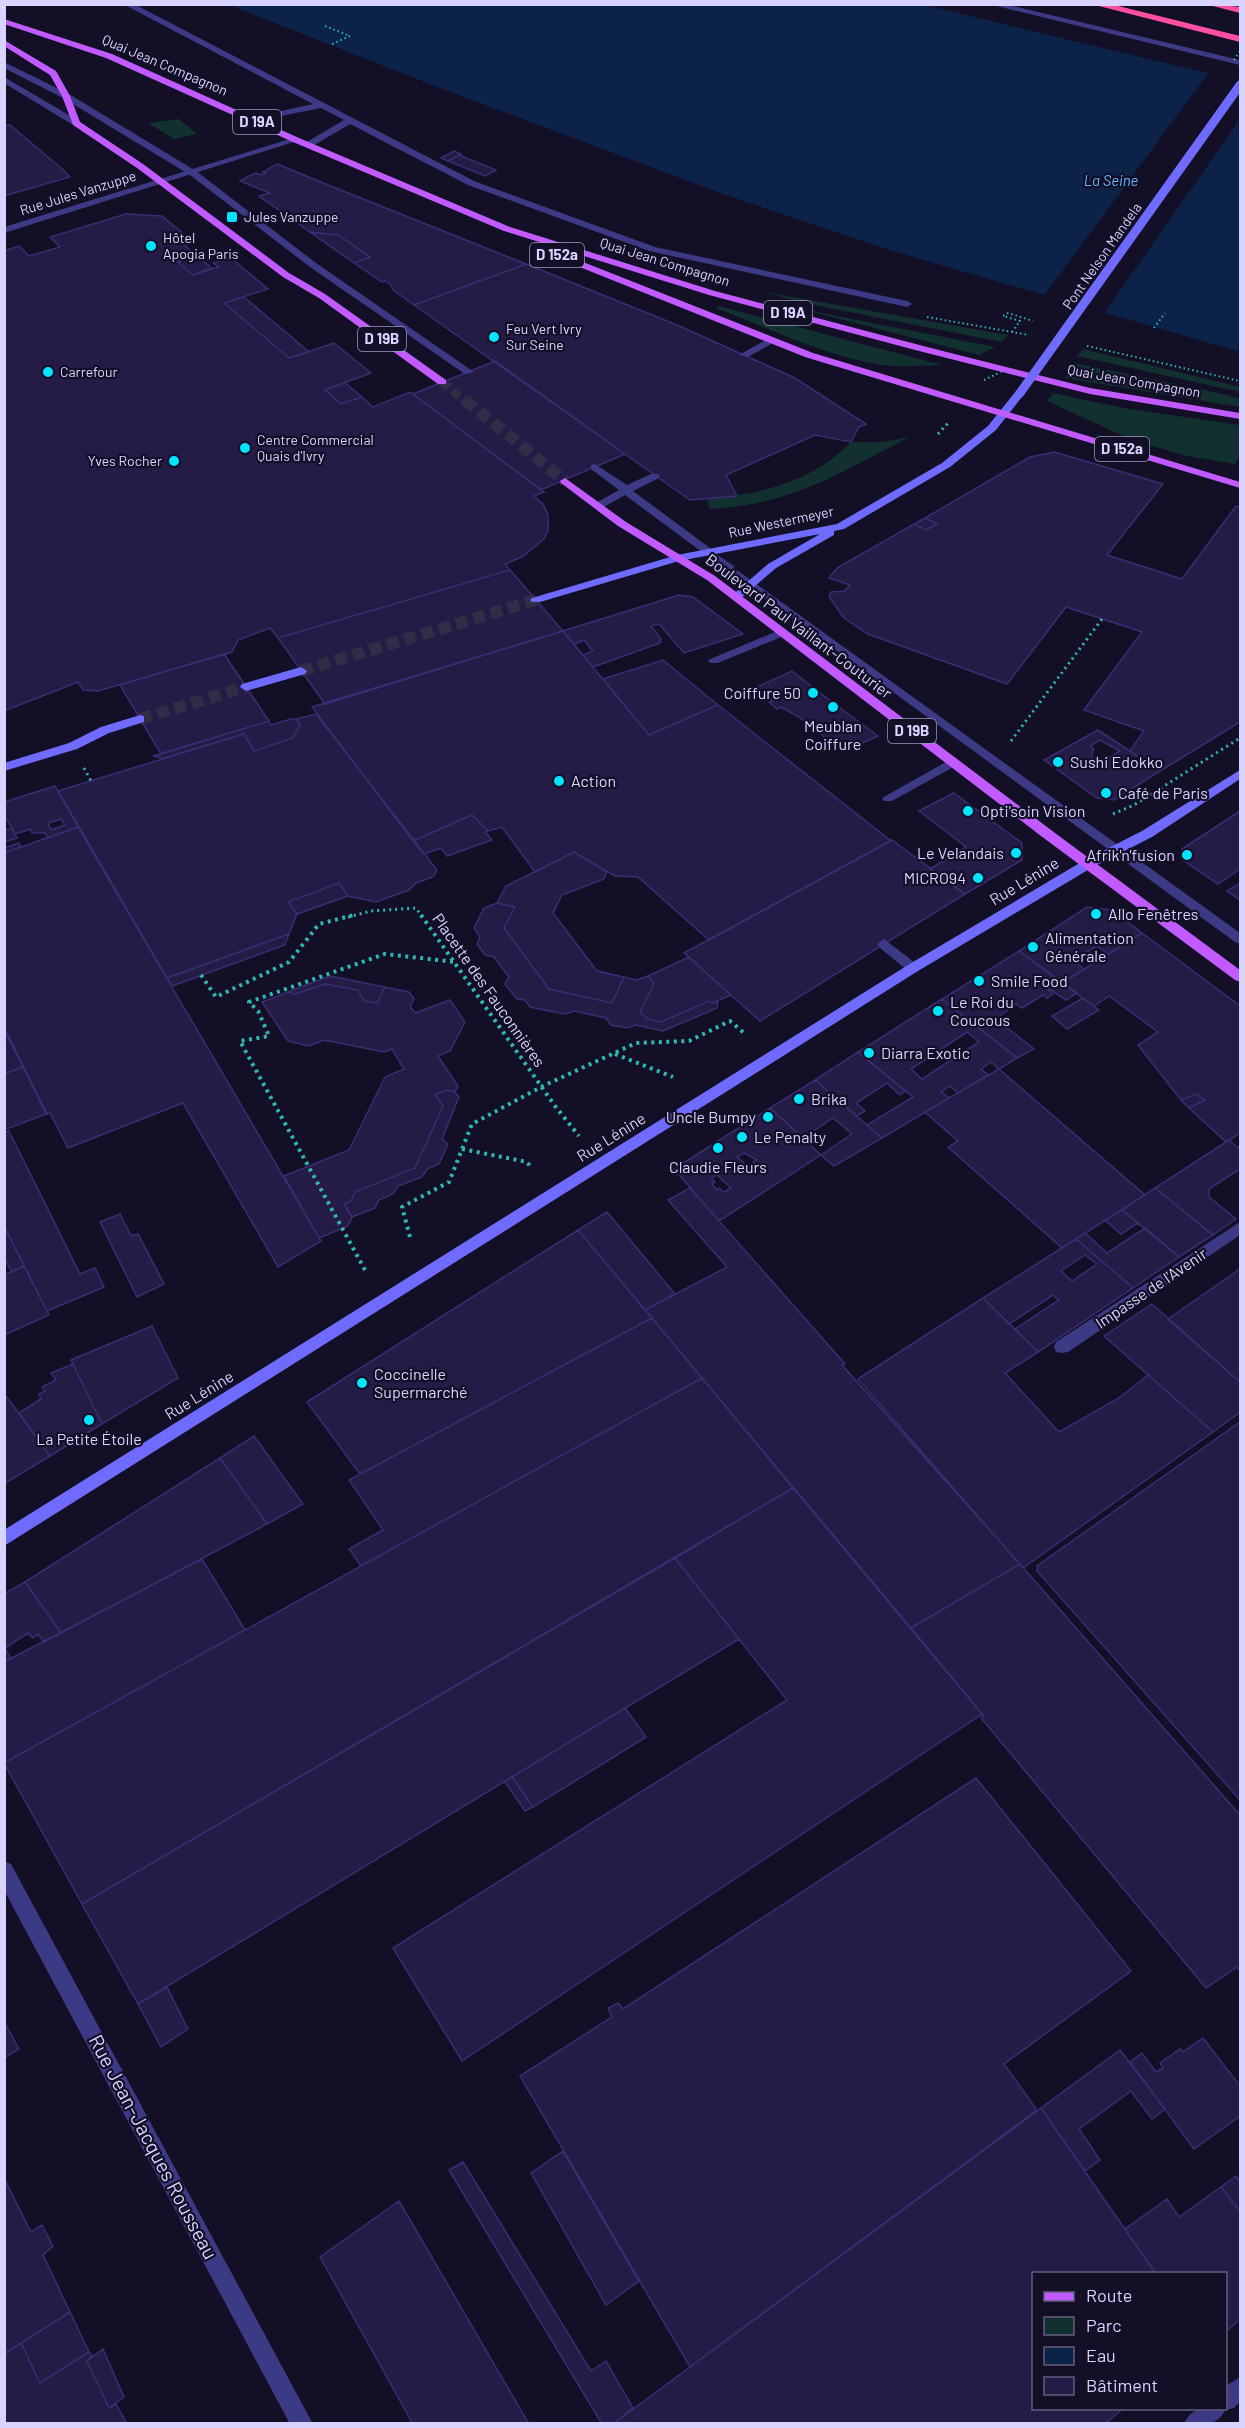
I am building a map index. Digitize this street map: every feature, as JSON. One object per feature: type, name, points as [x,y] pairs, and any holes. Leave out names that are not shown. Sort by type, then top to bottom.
[{"type":"highway","points":[[1096,4],[1240,39]]},
{"type":"highway","points":[[1216,4],[1240,10]]},
{"type":"main road","name":"Quai Jean Compagnon","points":[[4,21],[109,56],[296,140],[507,229],[654,275],[923,349],[1090,391],[1240,416]]},
{"type":"main road","name":"D 19B","points":[[4,42],[53,73],[66,96],[76,123],[141,166],[160,183],[186,199],[286,275],[322,296],[441,382]]},
{"type":"main road","name":"Pont Nelson Mandela","points":[[1020,393],[1240,85]]},
{"type":"main road","name":"D 152a","points":[[507,229],[530,244],[809,355],[1240,485]]},
{"type":"main road","points":[[611,275],[654,275],[658,295]]},
{"type":"main road","name":"Rue Westermeyer","points":[[536,600],[677,558],[840,527],[946,465],[992,428],[1020,393]]},
{"type":"main road","name":"Boulevard Paul Vaillant-Couturier","points":[[565,481],[622,524],[736,597],[1240,977]]},
{"type":"main road","points":[[736,597],[772,566],[840,527]]},
{"type":"main road","points":[[246,687],[301,670]]},
{"type":"main road","points":[[4,767],[73,746],[105,730],[140,719]]},
{"type":"main road","name":"Rue Lénine","points":[[4,1539],[913,968],[1089,864],[1147,834],[1240,774]]},
{"type":"street","points":[[127,4],[471,183],[652,249],[908,304]]},
{"type":"street","points":[[992,4],[1240,63]]},
{"type":"street","name":"D 19B","points":[[7,65],[66,96],[193,172],[313,265],[469,372]]},
{"type":"street","name":"D 19B","points":[[4,79],[76,123]]},
{"type":"street","points":[[253,120],[322,105]]},
{"type":"street","points":[[308,145],[350,120]]},
{"type":"street","name":"Rue Jules Vanzuppe","points":[[4,230],[296,140]]},
{"type":"street","points":[[744,355],[771,340]]},
{"type":"street","name":"Boulevard Paul Vaillant-Couturier","points":[[595,467],[1240,939]]},
{"type":"street","points":[[598,506],[624,490],[655,476]]},
{"type":"street","points":[[714,660],[782,633]]},
{"type":"street","points":[[888,798],[953,762]]},
{"type":"street","points":[[884,944],[913,968]]},
{"type":"street","name":"Impasse de l'Avenir","points":[[1062,1347],[1240,1228]]},
{"type":"street","name":"Rue Jean-Jacques Rousseau","points":[[4,1870],[302,2424]]},
{"type":"street","points":[[1227,2399],[1240,2388]]},
{"type":"street","points":[[1195,2424],[1214,2410]]},
{"type":"path","points":[[325,26],[350,36],[330,45]]},
{"type":"path","points":[[1012,332],[1020,321],[1003,316],[1008,313],[1031,320]]},
{"type":"path","points":[[1154,328],[1165,313]]},
{"type":"path","points":[[927,317],[1034,336]]},
{"type":"path","points":[[1078,344],[1240,381]]},
{"type":"path","points":[[933,440],[954,415]]},
{"type":"path","points":[[996,762],[1102,619]]},
{"type":"path","points":[[1134,806],[1240,738]]},
{"type":"path","name":"Placette des Fauconnières","points":[[201,975],[216,997],[289,962],[319,924],[371,911],[416,908],[579,1136]]},
{"type":"path","points":[[365,1270],[240,1041],[269,1036],[258,1011],[249,1002],[385,954],[455,962]]},
{"type":"path","name":"Placette des Fauconnières","points":[[410,1237],[402,1207],[448,1182],[472,1124],[543,1086],[636,1043],[689,1041],[730,1021],[744,1033]]},
{"type":"path","points":[[615,1053],[673,1077]]},
{"type":"path","points":[[462,1149],[526,1162],[530,1166]]},
{"type":"green space","points":[[179,119],[197,134],[174,139],[148,123]]},
{"type":"green space","points":[[764,292],[1008,335],[1002,342],[804,303]]},
{"type":"green space","points":[[719,306],[942,365],[882,365],[861,361],[798,341],[716,308]]},
{"type":"green space","points":[[801,309],[995,347],[979,355]]},
{"type":"green space","points":[[1083,349],[1240,387],[1240,392],[1077,356]]},
{"type":"green space","points":[[1074,363],[1228,395],[1240,399],[1240,407],[1065,378]]},
{"type":"green space","points":[[1053,393],[1123,408],[1240,425],[1240,456],[1235,464],[1187,456],[1132,440],[1047,401]]},
{"type":"green space","points":[[909,437],[837,475],[789,494],[764,502],[709,509],[708,498],[747,493],[785,484],[820,467],[851,442],[883,442]]},
{"type":"water","name":"La Seine","points":[[229,5],[925,5],[1240,81],[1240,352],[886,249],[723,194],[432,85]]},
{"type":"pier","points":[[1210,71],[1240,78],[1240,119],[1103,315],[1043,297]]},
{"type":"building","points":[[10,125],[70,177],[4,196],[4,126]]},
{"type":"building","points":[[454,151],[461,154],[448,161],[441,158]]},
{"type":"building","points":[[459,155],[496,170],[485,176],[448,161]]},
{"type":"building","points":[[277,164],[526,264],[414,305],[393,290],[391,285],[385,281],[382,282],[354,263],[370,257],[338,235],[310,232],[259,196],[270,193],[240,181],[255,173],[262,175],[266,173],[263,172]]},
{"type":"building","name":"Centre Commercial Quais d'Ivry","points":[[126,214],[162,216],[192,241],[183,244],[197,256],[178,262],[193,275],[218,267],[213,263],[231,258],[268,289],[224,303],[289,358],[334,343],[371,373],[325,390],[341,404],[362,397],[373,407],[410,392],[544,492],[534,496],[543,504],[548,515],[548,531],[544,539],[522,557],[505,564],[510,570],[278,638],[270,628],[238,640],[232,652],[98,691],[83,690],[78,682],[4,711],[4,251],[19,246],[29,256],[60,247],[50,237]]},
{"type":"building","points":[[310,232],[338,235],[370,257],[354,263]]},
{"type":"building","points":[[197,256],[212,268],[193,275],[178,262]]},
{"type":"building","points":[[526,264],[677,325],[795,378],[866,424],[859,427],[851,442],[815,435],[726,475],[737,496],[690,500],[414,305]]},
{"type":"building","points":[[244,297],[309,352],[289,358],[224,303]]},
{"type":"building","points":[[495,361],[625,454],[541,490],[413,394]]},
{"type":"building","points":[[345,383],[362,397],[341,404],[325,390]]},
{"type":"building","points":[[1054,452],[1163,484],[1107,555],[1182,579],[1236,506],[1240,507],[1240,722],[1160,771],[1130,751],[1144,731],[1084,710],[1142,632],[1066,607],[1007,684],[868,634],[844,618],[829,597],[831,592],[844,591],[850,585],[829,578],[837,568],[914,524],[926,530],[937,524],[925,518],[1030,457]]},
{"type":"building","points":[[925,518],[937,524],[926,530],[914,524]]},
{"type":"building","points":[[510,570],[563,631],[325,704],[278,638]]},
{"type":"building","points":[[679,595],[693,597],[743,634],[684,653],[659,624],[651,626],[661,639],[660,643],[593,667],[583,655],[593,651],[584,640],[574,644],[563,631]]},
{"type":"building","points":[[563,631],[649,735],[718,705],[891,841],[709,940],[638,877],[615,876],[574,852],[535,872],[502,827],[488,831],[472,815],[413,841],[312,707]]},
{"type":"building","points":[[224,654],[269,721],[161,754],[120,685]]},
{"type":"building","points":[[663,660],[718,705],[649,735],[603,679]]},
{"type":"building","points":[[792,671],[878,736],[843,752],[799,717],[781,707],[777,709],[769,702],[773,700],[757,687]]},
{"type":"building","points":[[316,714],[437,870],[433,877],[416,883],[409,890],[376,902],[348,896],[339,883],[288,902],[297,914],[289,934],[167,978],[58,791],[244,734],[254,751],[293,738],[300,725],[296,719]]},
{"type":"building","points":[[296,719],[300,725],[293,738],[254,751],[244,734],[164,758],[153,756],[269,721],[271,725]]},
{"type":"building","points":[[1098,730],[1160,771],[1114,800],[1097,798],[1044,760]],"holes":[[[1100,740],[1120,751],[1108,758],[1110,764],[1102,764],[1091,756],[1094,749],[1090,746]]]},
{"type":"building","points":[[55,786],[78,827],[48,838],[45,833],[32,833],[31,829],[15,834],[4,814],[4,802]],"holes":[[[61,819],[65,825],[51,830],[48,823]]]},
{"type":"building","points":[[954,793],[1022,843],[1022,860],[965,894],[930,869],[966,847],[919,811]]},
{"type":"building","points":[[1240,811],[1240,869],[1218,884],[1183,860],[1182,849]]},
{"type":"building","points":[[472,815],[488,831],[485,832],[492,840],[447,856],[441,848],[424,854],[413,841]]},
{"type":"building","points":[[78,827],[321,1241],[278,1267],[183,1103],[68,1148],[50,1113],[47,1114],[4,1027],[4,853]]},
{"type":"building","points":[[12,828],[17,838],[4,842],[4,830]]},
{"type":"building","points":[[892,840],[965,894],[760,1021],[684,953]]},
{"type":"building","points":[[19,843],[21,847],[4,853],[4,848]]},
{"type":"building","points":[[574,852],[607,872],[604,879],[562,895],[553,913],[597,971],[624,977],[612,1003],[549,989],[504,928],[515,907],[497,903],[506,886]]},
{"type":"building","points":[[339,883],[348,896],[297,914],[288,902]]},
{"type":"building","points":[[1240,883],[1240,900],[1227,891]]},
{"type":"building","points":[[497,903],[515,907],[504,928],[549,989],[612,1003],[624,977],[637,980],[648,976],[654,983],[640,1012],[648,1019],[661,1022],[709,1001],[712,1003],[718,1001],[717,1008],[663,1031],[636,1025],[627,1028],[611,1025],[606,1018],[574,1011],[564,1014],[530,1007],[525,1000],[517,999],[505,984],[509,977],[494,957],[485,955],[477,944],[480,937],[474,928],[484,908]]},
{"type":"building","points":[[1087,907],[1111,910],[1142,933],[1108,954],[1097,946],[1073,960],[1084,969],[1062,983],[1019,951]]},
{"type":"building","points":[[1142,933],[1240,1006],[1240,1133],[1226,1142],[1189,1108],[1205,1100],[1196,1094],[1181,1100],[1138,1045],[1158,1032],[1109,996],[1094,1006],[1062,983]]},
{"type":"building","points":[[289,934],[285,945],[172,986],[167,978]]},
{"type":"building","points":[[1019,951],[1077,993],[1066,1000],[1038,981],[1053,994],[1047,998],[1043,995],[1022,1008],[1016,1004],[996,1019],[1034,1049],[1017,1058],[942,999]]},
{"type":"building","points":[[689,957],[731,995],[712,1003],[709,1001],[661,1022],[648,1019],[640,1012],[654,983],[648,976]]},
{"type":"building","points":[[330,976],[385,987],[377,1003],[364,1001],[358,990],[325,984],[295,994],[288,992]]},
{"type":"building","points":[[325,984],[358,990],[364,1001],[377,1003],[385,987],[409,992],[414,999],[410,1006],[415,1013],[450,1000],[465,1022],[450,1051],[438,1056],[458,1086],[455,1092],[446,1090],[435,1095],[443,1106],[415,1168],[355,1192],[351,1201],[344,1204],[352,1217],[348,1226],[319,1238],[284,1176],[349,1150],[385,1077],[404,1069],[392,1049],[384,1052],[324,1040],[309,1046],[288,1041],[262,1002],[288,992],[295,994]]},
{"type":"building","points":[[1083,998],[1099,1010],[1067,1029],[1052,1016]]},
{"type":"building","points":[[942,999],[1017,1058],[999,1069],[991,1062],[981,1069],[988,1075],[958,1093],[950,1086],[941,1092],[949,1098],[882,1138],[867,1125],[913,1097],[858,1052]],"holes":[[[967,1032],[979,1042],[922,1079],[911,1069]]]},
{"type":"building","points":[[4,1030],[23,1067],[4,1074]]},
{"type":"building","points":[[858,1052],[905,1091],[900,1095],[887,1083],[856,1103],[865,1111],[857,1116],[815,1080]]},
{"type":"building","points":[[23,1067],[46,1114],[4,1130],[4,1074]]},
{"type":"building","points":[[999,1069],[1145,1195],[1062,1248],[948,1147],[958,1141],[925,1112]]},
{"type":"building","points":[[815,1080],[882,1138],[834,1166],[821,1155],[852,1134],[833,1118],[803,1138],[770,1108]]},
{"type":"building","points":[[446,1090],[455,1092],[459,1097],[442,1139],[448,1144],[439,1164],[427,1169],[422,1177],[398,1186],[393,1194],[379,1200],[375,1208],[352,1217],[344,1204],[351,1201],[355,1192],[415,1168],[443,1106],[435,1095]]},
{"type":"building","points":[[1196,1094],[1205,1100],[1189,1108],[1181,1100]]},
{"type":"building","points":[[770,1108],[821,1155],[719,1221],[674,1169]],"holes":[[[744,1153],[757,1160],[753,1162],[757,1166],[751,1169],[737,1157]],[[717,1175],[731,1188],[724,1192],[719,1188],[717,1190],[711,1178]]]},
{"type":"building","points":[[9,1131],[80,1274],[95,1268],[104,1287],[47,1311],[4,1226],[4,1133]]},
{"type":"building","points":[[1229,1140],[1238,1148],[1240,1144],[1240,1169],[1209,1189],[1209,1197],[1236,1219],[1213,1235],[1155,1188]]},
{"type":"building","points":[[690,1188],[845,1364],[842,1365],[1020,1564],[911,1628],[645,1310],[727,1267],[668,1200]]},
{"type":"building","points":[[1155,1188],[1213,1235],[1179,1257],[1122,1210]]},
{"type":"building","points":[[1122,1210],[1138,1223],[1121,1234],[1105,1220]]},
{"type":"building","points":[[607,1212],[675,1294],[645,1310],[578,1230]]},
{"type":"building","points":[[120,1214],[131,1236],[138,1234],[164,1284],[137,1297],[100,1222]]},
{"type":"building","points":[[4,1226],[24,1266],[12,1272],[4,1258]]},
{"type":"building","points":[[1145,1228],[1179,1257],[1133,1288],[1076,1239],[1085,1233],[1107,1253]]},
{"type":"building","points":[[578,1230],[652,1318],[360,1474],[307,1402]]},
{"type":"building","points":[[1076,1239],[1133,1288],[1038,1352],[1015,1329],[1059,1300],[1053,1295],[1009,1324],[983,1298]],"holes":[[[1085,1255],[1097,1264],[1072,1281],[1061,1271]]]},
{"type":"building","points":[[24,1266],[49,1315],[4,1335],[4,1275]]},
{"type":"building","points":[[1240,1269],[1240,1382],[1168,1319]]},
{"type":"building","points":[[983,1298],[1038,1352],[1005,1373],[1059,1432],[1119,1398],[1148,1375],[1213,1432],[1023,1568],[858,1379]]},
{"type":"building","points":[[1152,1304],[1240,1382],[1240,1412],[1213,1432],[1104,1336]]},
{"type":"building","points":[[652,1318],[702,1378],[361,1566],[349,1549],[383,1530],[349,1480]]},
{"type":"building","points":[[152,1326],[178,1378],[102,1424],[71,1360]]},
{"type":"building","points":[[73,1364],[102,1424],[50,1456],[19,1413],[41,1399],[39,1394],[45,1391],[42,1387],[56,1380],[51,1373]]},
{"type":"building","points":[[702,1378],[793,1488],[82,1904],[4,1763]]},
{"type":"building","points":[[6,1396],[50,1456],[4,1484],[4,1397]]},
{"type":"building","points":[[1240,1422],[1240,1800],[1037,1571],[1037,1566]]},
{"type":"building","points":[[254,1436],[303,1504],[267,1524],[220,1458]]},
{"type":"building","points":[[220,1458],[267,1524],[61,1633],[25,1582]]},
{"type":"building","points":[[793,1488],[982,1714],[462,2061],[393,1948],[787,1700],[675,1558]]},
{"type":"building","points":[[675,1558],[739,1639],[138,2004],[82,1904]]},
{"type":"building","points":[[202,1559],[245,1630],[4,1763],[4,1662]]},
{"type":"building","points":[[1020,1564],[1240,1815],[1240,1971],[1237,1967],[1206,1988],[981,1718],[984,1716],[911,1628]]},
{"type":"building","points":[[25,1582],[61,1633],[44,1642],[38,1634],[33,1638],[28,1633],[5,1648],[11,1659],[4,1662],[4,1594]]},
{"type":"building","points":[[625,1708],[646,1737],[533,1807],[512,1777]]},
{"type":"building","points":[[512,1777],[533,1807],[525,1811],[505,1782]]},
{"type":"building","points":[[976,1778],[1131,1971],[1004,2064],[1037,2110],[690,2367],[520,2076],[612,2017],[608,2008],[618,2003],[623,2009]]},
{"type":"building","points":[[167,1987],[188,2029],[161,2047],[138,2004]]},
{"type":"building","points":[[4,2022],[19,2049],[4,2058]]},
{"type":"building","points":[[1203,2038],[1240,2086],[1240,2116],[1194,2149],[1130,2062],[1142,2053],[1156,2072],[1163,2068],[1160,2063],[1180,2049],[1183,2052]]},
{"type":"building","points":[[1120,2050],[1165,2109],[1152,2119],[1131,2091],[1079,2129],[1100,2160],[1085,2171],[1041,2108]]},
{"type":"building","points":[[1041,2108],[1155,2272],[1032,2272],[1032,2410],[1122,2410],[1104,2424],[613,2424]]},
{"type":"building","points":[[563,2151],[639,2281],[606,2305],[531,2173]]},
{"type":"building","points":[[463,2162],[591,2371],[606,2361],[633,2408],[613,2424],[602,2424],[449,2170]]},
{"type":"building","points":[[1236,2176],[1240,2182],[1240,2212],[1221,2187]]},
{"type":"building","points":[[4,2178],[31,2232],[42,2225],[53,2246],[43,2255],[70,2312],[4,2354]]},
{"type":"building","points":[[1221,2187],[1240,2212],[1240,2320],[1227,2330],[1227,2272],[1155,2272],[1125,2229],[1167,2199],[1179,2217]]},
{"type":"building","points":[[399,2201],[529,2424],[413,2424],[320,2257]]},
{"type":"building","points":[[70,2312],[89,2352],[40,2383],[21,2343]]},
{"type":"building","points":[[21,2343],[40,2383],[89,2352],[92,2356],[87,2361],[109,2408],[116,2404],[127,2424],[4,2424],[4,2354]]},
{"type":"building","points":[[103,2349],[124,2397],[109,2408],[87,2361]]},
{"type":"tunnel","points":[[442,382],[466,402]]},
{"type":"tunnel","points":[[465,400],[565,481]]},
{"type":"tunnel","points":[[301,671],[536,600]]},
{"type":"tunnel","points":[[140,719],[246,687]]},
{"type":"place","name":"Jules Vanzuppe","points":[[232,217]]},
{"type":"place","name":"Hôtel Apogia Paris","points":[[151,246]]},
{"type":"place","name":"Feu Vert Ivry Sur Seine","points":[[494,337]]},
{"type":"place","name":"Carrefour","points":[[48,372]]},
{"type":"place","name":"Centre Commercial Quais d'Ivry","points":[[245,448]]},
{"type":"place","name":"Yves Rocher","points":[[174,461]]},
{"type":"place","name":"Coiffure 50","points":[[813,693]]},
{"type":"place","name":"Meublan Coiffure","points":[[833,707]]},
{"type":"place","name":"Sushi Edokko","points":[[1058,762]]},
{"type":"place","name":"Action","points":[[559,781]]},
{"type":"place","name":"Café de Paris","points":[[1106,793]]},
{"type":"place","name":"Opti'soin Vision","points":[[968,811]]},
{"type":"place","name":"Le Velandais","points":[[1016,853]]},
{"type":"place","name":"Afrik'n'fusion","points":[[1187,855]]},
{"type":"place","name":"MICRO94","points":[[978,878]]},
{"type":"place","name":"Allo Fenêtres","points":[[1096,914]]},
{"type":"place","name":"Alimentation Générale","points":[[1033,947]]},
{"type":"place","name":"Smile Food","points":[[979,981]]},
{"type":"place","name":"Le Roi du Coucous","points":[[938,1011]]},
{"type":"place","name":"Diarra Exotic","points":[[869,1053]]},
{"type":"place","name":"Brika","points":[[799,1099]]},
{"type":"place","name":"Uncle Bumpy","points":[[768,1117]]},
{"type":"place","name":"Le Penalty","points":[[742,1137]]},
{"type":"place","name":"Claudie Fleurs","points":[[718,1148]]},
{"type":"place","name":"Coccinelle Supermarché","points":[[362,1383]]},
{"type":"place","name":"La Petite Étoile","points":[[89,1420]]}]
